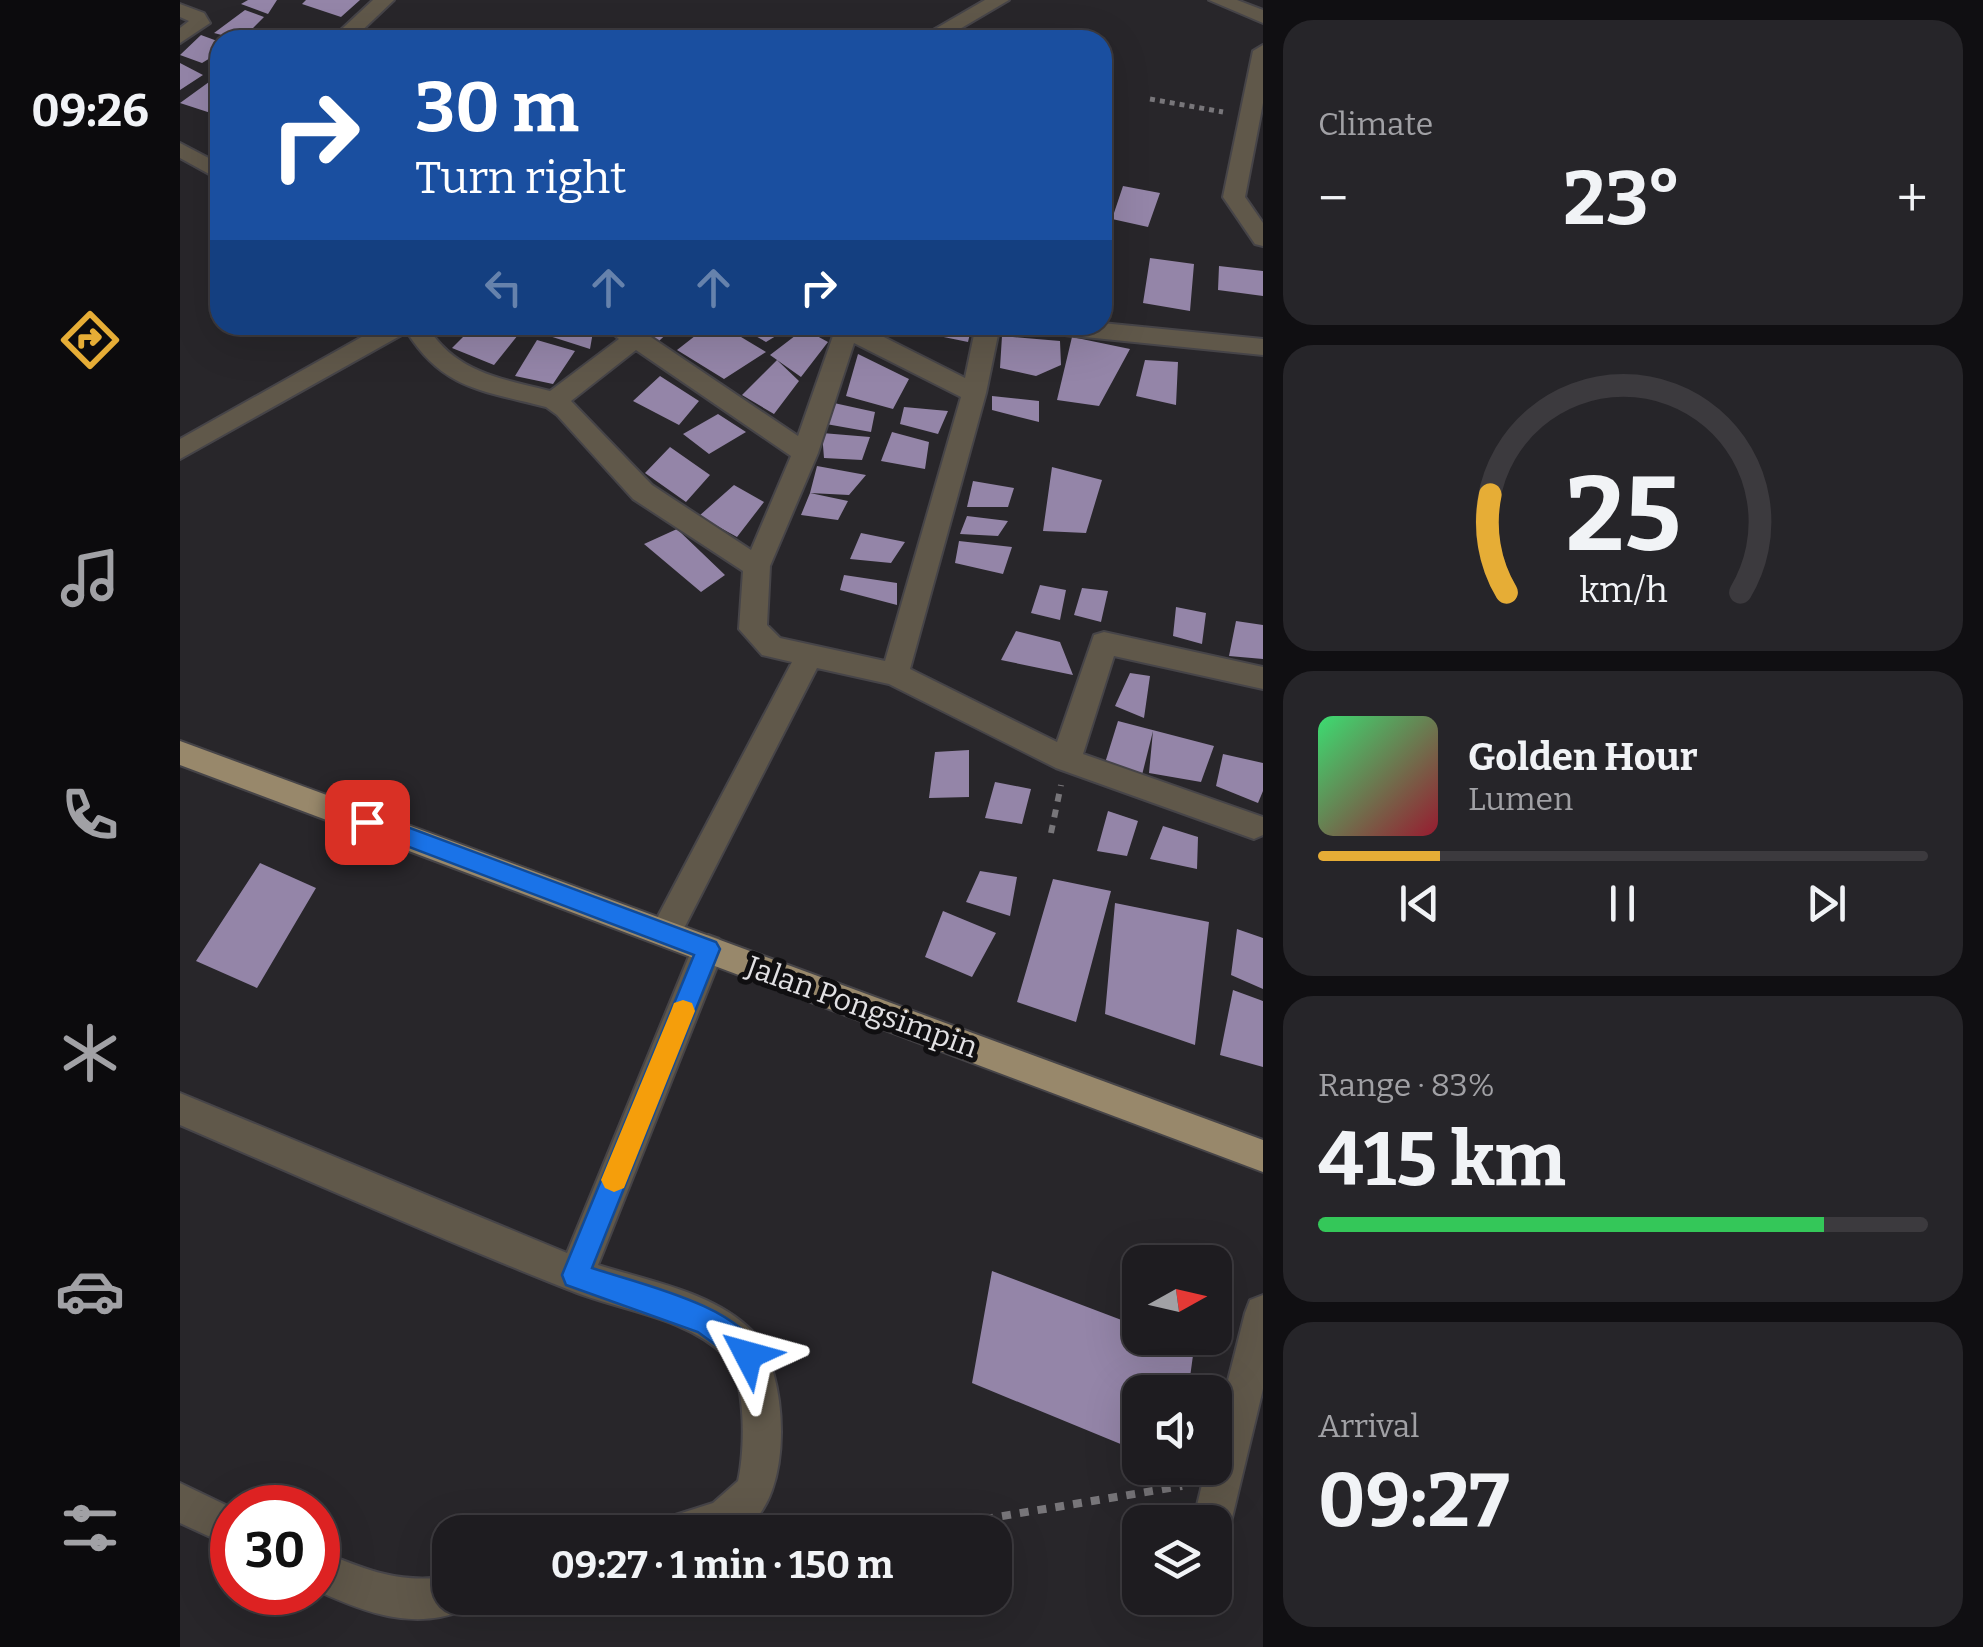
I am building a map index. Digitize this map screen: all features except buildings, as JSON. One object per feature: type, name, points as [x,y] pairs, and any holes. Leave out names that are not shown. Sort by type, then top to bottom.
[{"type":"main road","name":"Jalan Pongsimpin","points":[[180,753],[1263,1156]]},
{"type":"street","points":[[351,30],[384,0]]},
{"type":"street","points":[[944,30],[1000,0]]},
{"type":"street","points":[[1219,0],[1263,17]]},
{"type":"street","points":[[180,10],[197,17],[200,24],[180,37]]},
{"type":"street","points":[[1263,51],[1234,197],[1263,239]]},
{"type":"street","points":[[180,148],[210,166]]},
{"type":"street","points":[[201,160],[210,152]]},
{"type":"street","points":[[1112,332],[1263,348]]},
{"type":"street","points":[[180,450],[383,335]]},
{"type":"street","points":[[420,335],[436,361],[452,372],[554,401],[595,436],[641,490],[757,566]]},
{"type":"street","points":[[554,401],[623,335]]},
{"type":"street","points":[[630,335],[805,452]]},
{"type":"street","points":[[842,335],[805,452],[757,566],[753,629],[772,647],[895,674],[1066,760],[1254,826]]},
{"type":"street","points":[[860,335],[974,393]]},
{"type":"street","points":[[895,674],[974,393],[986,335]]},
{"type":"street","points":[[1066,760],[1104,643],[1263,678]]},
{"type":"street","points":[[666,932],[809,657]]},
{"type":"street","points":[[576,1275],[708,949]]},
{"type":"street","points":[[180,1109],[576,1275],[705,1321],[724,1332],[748,1355],[758,1388],[760,1467],[743,1509],[731,1515]]},
{"type":"street","points":[[1232,1442],[1263,1312]]},
{"type":"street","points":[[180,1502],[210,1517]]},
{"type":"street","points":[[340,1580],[379,1597],[408,1602],[432,1599]]},
{"type":"path","points":[[1150,99],[1252,117]]},
{"type":"path","points":[[1051,833],[1066,760]]},
{"type":"path","points":[[1011,1515],[1193,1485]]},
{"type":"slow traffic","points":[[614,1180],[683,1011]]},
{"type":"route","points":[[367,822],[708,949],[576,1275],[705,1321],[724,1332],[748,1355]]}]
